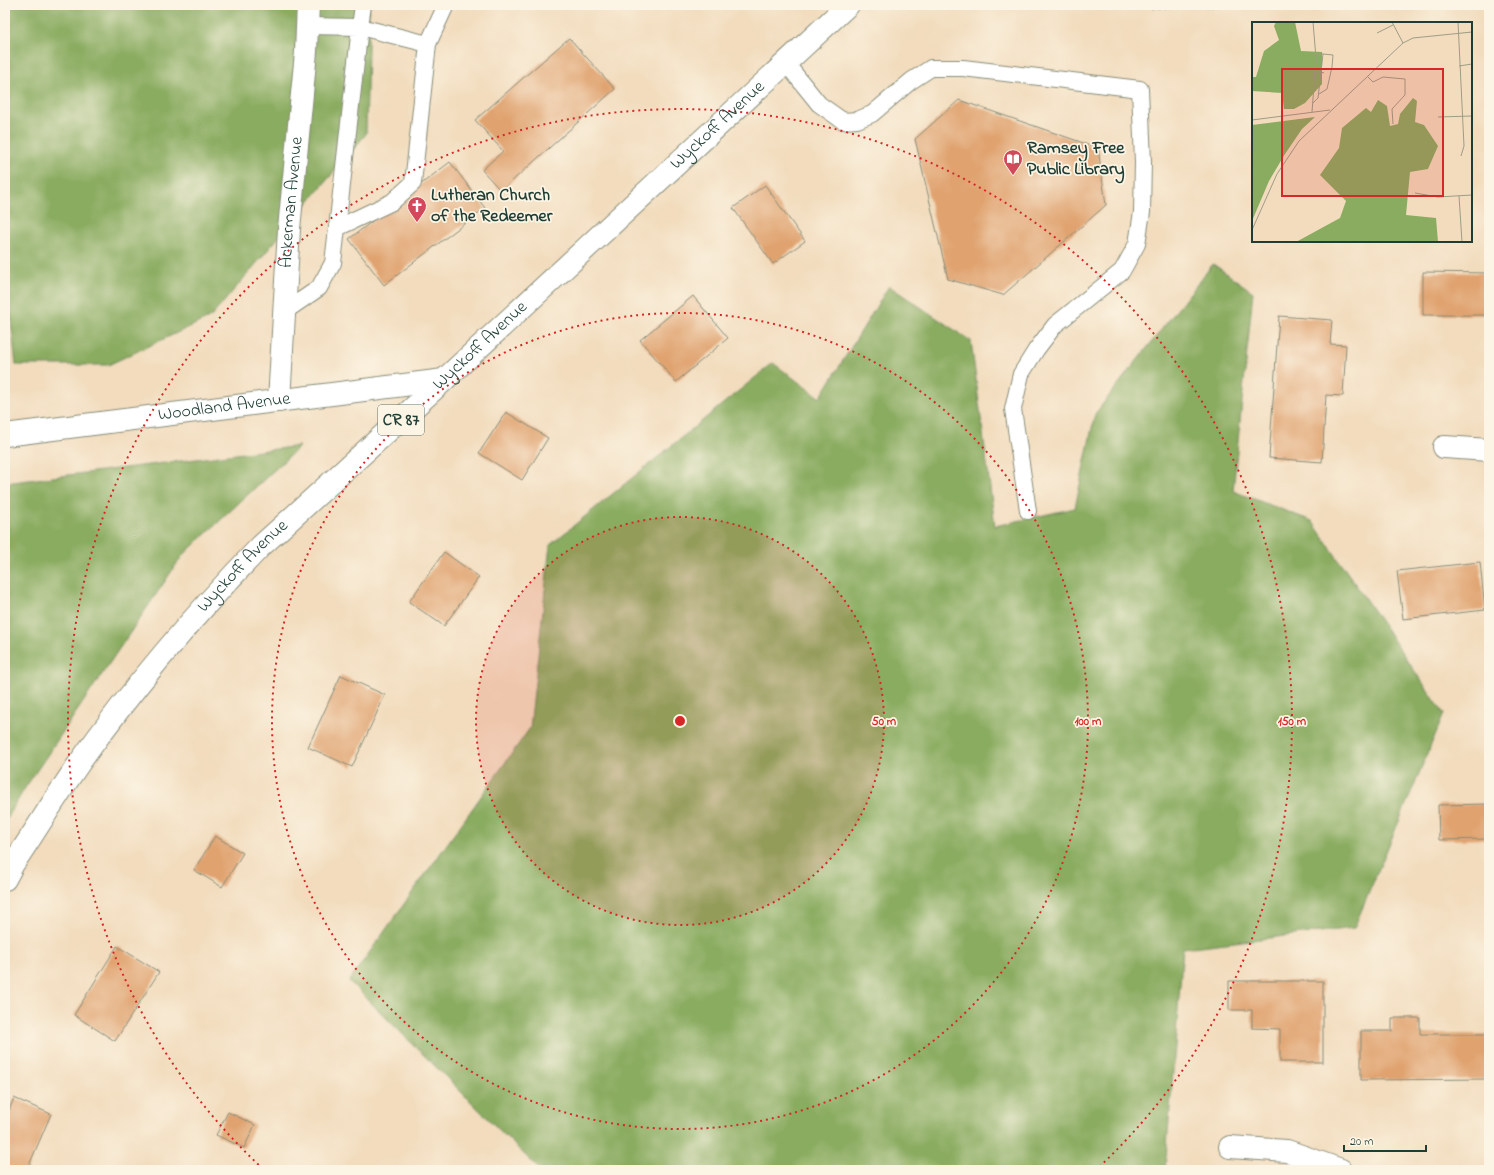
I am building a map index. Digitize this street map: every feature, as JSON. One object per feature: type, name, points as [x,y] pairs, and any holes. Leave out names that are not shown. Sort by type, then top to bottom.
[{"type":"main road","name":"Wyckoff Avenue","points":[[5,879],[13,864],[84,756],[153,666],[233,575],[261,546],[444,380],[848,5]]},
{"type":"main road","name":"Ackerman Avenue","points":[[279,401],[289,229],[308,15]]},
{"type":"main road","name":"Woodland Avenue","points":[[5,435],[444,380]]},
{"type":"main road","points":[[1444,447],[1489,450]]},
{"type":"main road","points":[[1230,1147],[1287,1151],[1341,1170]]},
{"type":"lane","points":[[284,312],[319,288],[333,263],[363,5]]},
{"type":"lane","points":[[337,228],[392,202],[413,183],[428,44],[446,5]]},
{"type":"lane","points":[[308,15],[428,44]]},
{"type":"lane","points":[[785,62],[819,104],[843,121],[857,120],[872,114],[911,81],[930,68],[963,68],[1140,89],[1142,212],[1137,244],[1122,271],[1055,325],[1036,350],[1021,374],[1013,409],[1028,511]]},
{"type":"path","points":[[1115,5],[1140,8],[1254,5]]},
{"type":"green space","points":[[5,5],[369,5],[366,134],[211,317],[108,365],[16,365],[5,266]]},
{"type":"green space","points":[[1213,264],[1253,292],[1233,491],[1312,521],[1444,714],[1354,928],[1183,948],[1165,1170],[540,1170],[349,981],[530,728],[550,545],[773,363],[820,398],[889,286],[971,341],[995,526],[1075,508],[1095,414]]},
{"type":"green space","points":[[300,446],[182,556],[23,791],[5,822],[5,483]]},
{"type":"building","points":[[569,38],[615,89],[501,191],[482,170],[503,151],[475,120]]},
{"type":"building","name":"Ramsey Free Public Library","points":[[959,100],[1098,148],[1106,205],[1003,295],[948,279],[915,139]]},
{"type":"building","name":"Lutheran Church of the Redeemer","points":[[450,162],[485,208],[384,285],[349,239]]},
{"type":"building","points":[[765,185],[805,241],[773,264],[733,208]]},
{"type":"building","points":[[1423,272],[1489,273],[1489,315],[1423,315]]},
{"type":"building","points":[[693,296],[728,338],[676,382],[640,340]]},
{"type":"building","points":[[1279,316],[1332,320],[1330,344],[1346,345],[1343,396],[1326,395],[1322,462],[1269,458]]},
{"type":"building","points":[[506,412],[548,438],[522,480],[479,453]]},
{"type":"building","points":[[444,552],[479,577],[444,626],[409,602]]},
{"type":"building","points":[[1480,562],[1485,610],[1403,619],[1397,571]]},
{"type":"building","points":[[341,675],[385,695],[352,767],[308,747]]},
{"type":"building","points":[[1489,804],[1489,839],[1439,840],[1438,805]]},
{"type":"building","points":[[215,836],[243,853],[222,887],[194,870]]},
{"type":"building","points":[[117,946],[159,972],[115,1041],[74,1015]]},
{"type":"building","points":[[1229,981],[1323,981],[1323,1062],[1280,1062],[1280,1029],[1252,1028],[1252,1010],[1229,1010]]},
{"type":"building","points":[[1392,1018],[1420,1018],[1420,1034],[1489,1034],[1489,1079],[1361,1080],[1361,1031],[1392,1031]]},
{"type":"building","points":[[14,1098],[51,1114],[27,1170],[5,1170],[5,1120]]},
{"type":"building","points":[[228,1112],[255,1125],[244,1148],[216,1135]]},
{"type":"place","name":"Ramsey Free Public Library","points":[[1013,176]]},
{"type":"place","name":"Lutheran Church of the Redeemer","points":[[417,223]]}]
